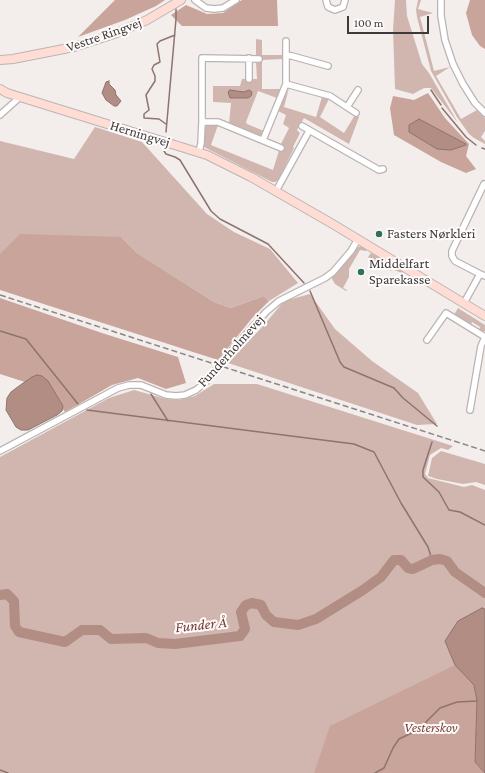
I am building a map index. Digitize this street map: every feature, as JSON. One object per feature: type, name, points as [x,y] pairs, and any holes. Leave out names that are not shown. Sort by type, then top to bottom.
[{"type":"street","name":"Vestre Ringvej","points":[[0,60],[74,47],[117,34],[147,20],[181,0]]},
{"type":"street","points":[[195,0],[206,8],[214,10],[223,8],[236,0]]},
{"type":"street","points":[[326,0],[328,7],[335,10],[342,7],[345,0]]},
{"type":"street","points":[[441,0],[441,16],[445,40],[453,64],[462,84],[475,103],[485,113]]},
{"type":"street","points":[[263,140],[286,84],[286,41]]},
{"type":"street","name":"Vestre Ringvej","points":[[0,55],[45,53]]},
{"type":"street","points":[[286,55],[328,66]]},
{"type":"street","points":[[199,152],[202,122],[202,58],[260,59]]},
{"type":"street","points":[[249,58],[249,79]]},
{"type":"street","points":[[286,84],[330,96],[356,113]]},
{"type":"street","name":"Herningvej","points":[[0,89],[7,93],[199,152],[276,191],[485,316]]},
{"type":"street","points":[[347,107],[358,90]]},
{"type":"street","points":[[0,115],[20,97]]},
{"type":"street","points":[[202,122],[218,122],[281,148]]},
{"type":"street","points":[[302,126],[379,170],[383,169]]},
{"type":"street","points":[[276,191],[310,131]]},
{"type":"street","points":[[464,303],[483,275],[455,261],[452,256],[452,251],[484,184]]},
{"type":"street","name":"Funderholmevej","points":[[0,451],[118,388],[129,385],[140,385],[166,395],[176,396],[186,395],[196,390],[208,380],[224,359],[266,312],[279,302],[326,278],[341,264],[358,239]]},
{"type":"street","points":[[427,340],[446,312],[485,337],[481,346],[470,410]]},
{"type":"green space","points":[[115,0],[165,0],[156,6],[125,20],[78,37]]},
{"type":"green space","points":[[242,0],[277,0],[278,26],[182,26],[171,15],[186,5],[207,14],[223,13]]},
{"type":"green space","points":[[395,0],[406,0],[407,16],[422,64],[429,73],[458,123],[431,88],[424,88],[413,94],[395,89],[393,30]]},
{"type":"green space","points":[[418,0],[421,0],[418,9],[433,13],[420,17],[434,71],[450,67],[436,76],[461,119],[477,110],[485,118],[485,131],[481,137],[485,141],[485,144],[469,134],[457,117],[431,71],[417,17],[416,10]]},
{"type":"green space","points":[[470,0],[485,0],[485,49],[480,46],[472,35],[466,13]]},
{"type":"green space","points":[[256,39],[262,40],[262,55],[283,55],[283,59],[262,60],[262,89],[282,89],[277,98],[258,91],[246,122],[247,124],[264,131],[259,136],[229,124],[231,103],[213,102],[213,86],[240,86],[242,79],[257,79],[256,62],[260,62],[260,57],[256,56]]},
{"type":"green space","points":[[289,88],[284,107],[316,117],[322,97],[329,99],[320,117],[344,133],[355,115],[359,117],[349,144],[304,118],[297,130],[300,133],[293,147],[294,148],[281,175],[275,182],[272,182],[204,147],[204,127],[218,125],[211,145],[273,170],[281,144],[289,128],[283,124],[286,115],[278,111]]},
{"type":"green space","points":[[428,93],[445,118],[469,144],[466,156],[476,169],[466,173],[441,162],[394,135],[390,108],[393,96],[414,100]]},
{"type":"green space","points":[[95,127],[142,142],[207,214],[234,232],[270,249],[298,283],[269,301],[264,296],[231,308],[214,302],[137,253],[121,237],[0,254],[0,141],[74,159]]},
{"type":"green space","points":[[20,234],[121,237],[137,253],[214,302],[231,308],[264,296],[269,301],[253,317],[218,360],[0,290],[0,254]]},
{"type":"green space","points":[[361,246],[366,249],[366,251],[360,250],[349,269],[349,277],[343,288],[347,290],[346,291],[335,284],[332,279],[333,275],[356,248]]},
{"type":"green space","points":[[371,253],[405,272],[404,274],[392,269],[391,271],[368,257]]},
{"type":"green space","points":[[310,294],[335,329],[372,361],[418,393],[437,424],[417,425],[228,363],[264,325],[284,301]]},
{"type":"green space","points":[[0,298],[178,357],[186,383],[166,389],[138,378],[112,385],[65,412],[40,376],[28,383],[0,374]]},
{"type":"green space","points":[[458,308],[485,325],[485,331],[481,332],[479,330],[480,327],[472,322],[471,325],[454,315]]},
{"type":"green space","points":[[214,384],[257,384],[453,446],[448,450],[441,448],[430,455],[425,474],[428,478],[464,487],[472,485],[485,490],[485,609],[482,608],[474,685],[477,701],[475,762],[485,773],[0,773],[0,457],[109,398],[134,390],[166,399],[179,400],[195,396]]},
{"type":"green space","points":[[441,451],[485,464],[485,485],[476,482],[463,484],[428,476],[432,458]]},
{"type":"green space","name":"Vesterskov","points":[[455,665],[474,685],[477,701],[475,762],[485,773],[314,773],[330,726]]},
{"type":"shaded area","points":[[109,81],[109,84],[115,90],[116,95],[121,101],[117,106],[114,106],[106,100],[102,93],[106,82]]},
{"type":"shaded area","points":[[230,90],[244,92],[249,90],[252,92],[251,96],[248,98],[230,98],[228,92]]},
{"type":"shaded area","points":[[419,119],[466,145],[451,150],[437,149],[409,132],[409,125]]},
{"type":"shaded area","points":[[37,375],[42,376],[48,381],[63,406],[62,411],[28,430],[21,430],[16,427],[6,410],[7,398],[11,392]]},
{"type":"shaded area","points":[[482,608],[485,609],[485,773],[475,762],[477,701],[474,685],[455,665],[445,641],[458,621]]},
{"type":"waterway","points":[[166,132],[176,9]]},
{"type":"waterway","points":[[166,124],[159,119],[144,118],[144,114],[149,110],[146,95],[155,81],[155,76],[152,69],[154,65],[160,62],[157,44],[160,41],[175,35]]},
{"type":"waterway","points":[[431,90],[441,105]]},
{"type":"waterway","points":[[442,108],[466,137],[476,145]]},
{"type":"waterway","points":[[164,151],[166,154],[180,160],[211,211],[220,219],[268,244],[304,283]]},
{"type":"waterway","points":[[310,291],[340,362],[344,367],[394,388],[403,398],[437,426]]},
{"type":"waterway","points":[[0,331],[26,339],[78,404]]},
{"type":"waterway","points":[[151,394],[168,421]]},
{"type":"waterway","points":[[87,410],[354,444],[374,452],[401,503],[428,547],[432,560]]},
{"type":"waterway","points":[[432,442],[423,470],[423,477],[439,492],[449,510],[460,512],[485,525]]},
{"type":"waterway","name":"Funder Å","points":[[0,595],[7,594],[14,601],[15,626],[19,632],[65,642],[82,630],[100,630],[111,639],[146,638],[158,643],[175,644],[240,636],[245,629],[241,612],[246,605],[252,603],[261,605],[266,615],[274,622],[298,625],[316,619],[381,577],[394,560],[401,560],[408,568],[413,569],[432,560],[440,559],[447,561],[455,572],[485,593]]},
{"type":"waterway","points":[[375,773],[384,768],[399,739],[418,730],[440,708],[457,702],[477,701]]},
{"type":"waterway","points":[[0,770],[8,773]]},
{"type":"railway","points":[[0,295],[485,451]]},
{"type":"place","name":"Fasters Nørkleri","points":[[379,234]]},
{"type":"place","name":"Middelfart Sparekasse","points":[[361,272]]}]
